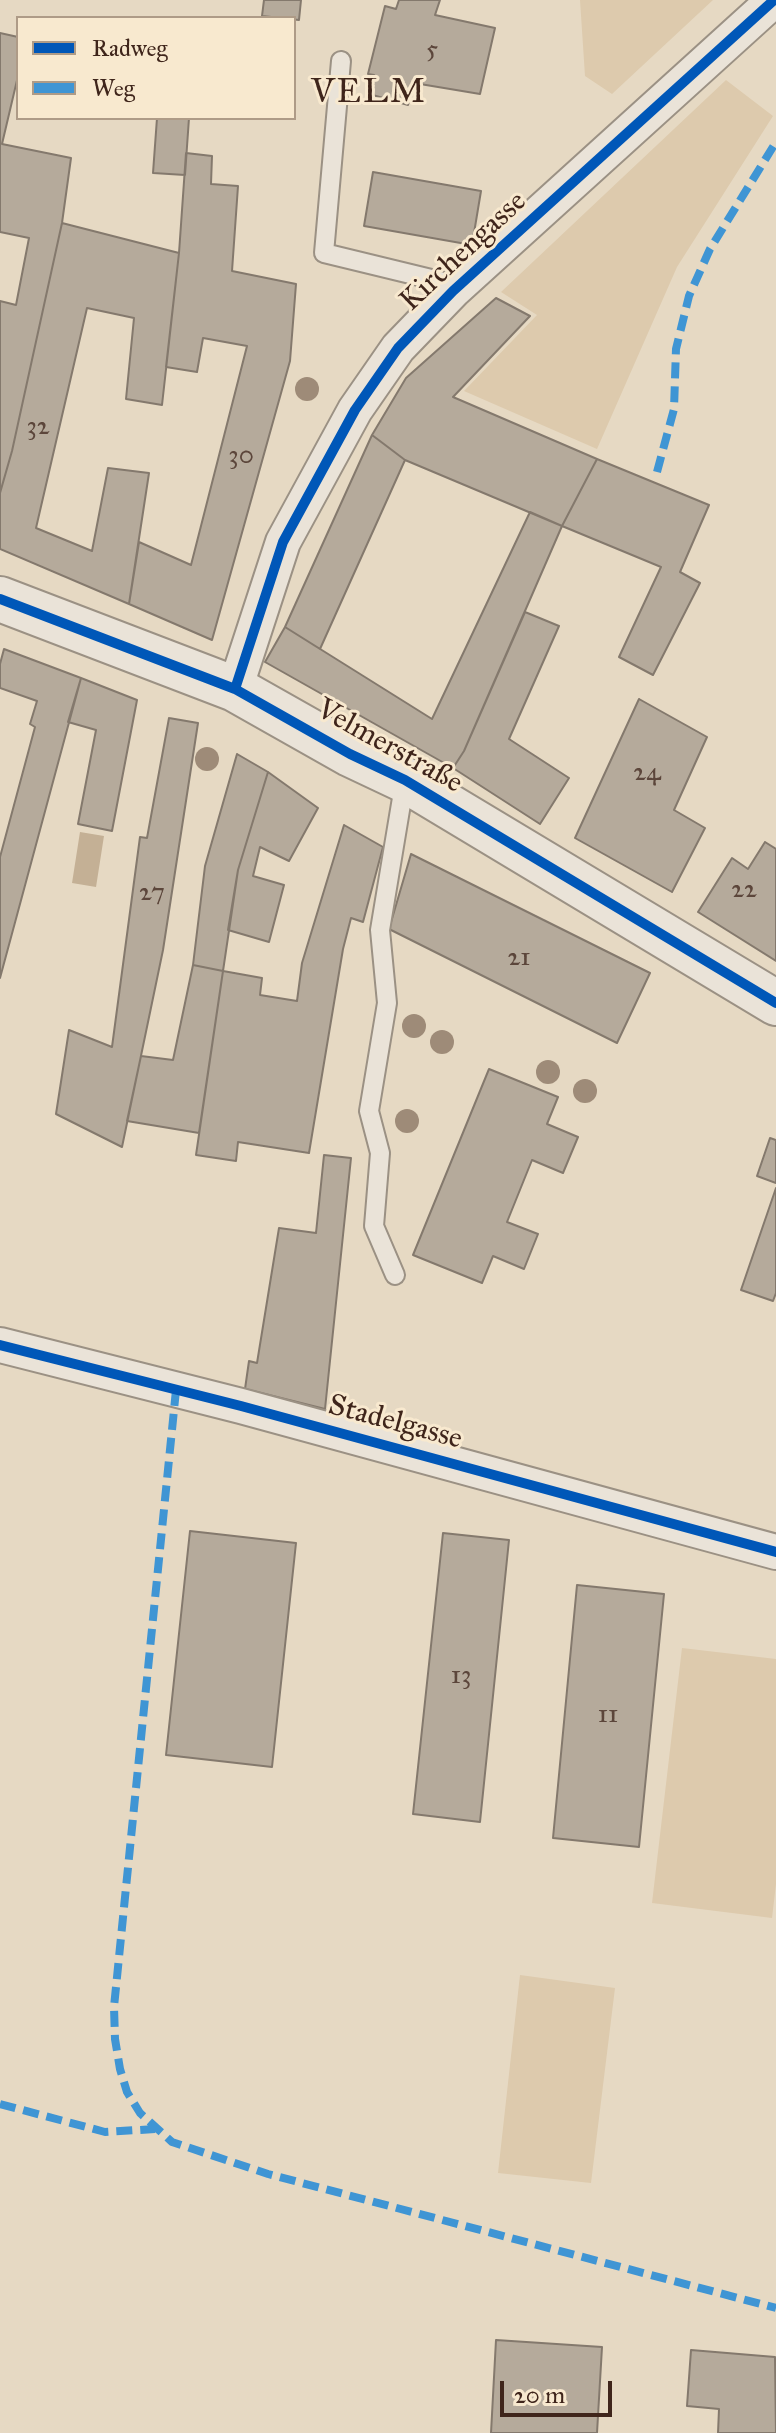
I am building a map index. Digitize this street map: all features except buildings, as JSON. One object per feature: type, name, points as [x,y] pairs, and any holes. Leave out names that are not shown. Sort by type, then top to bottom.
[{"type":"street","name":"Kirchengasse","points":[[235,689],[283,542],[355,410],[398,348],[460,286],[774,0]]},
{"type":"street","name":"Velmerstraße","points":[[0,599],[235,689],[350,754],[405,780],[776,1003]]},
{"type":"street","name":"Stadelgasse","points":[[0,1345],[241,1406],[776,1552]]},
{"type":"lane","points":[[341,61],[324,253],[460,286]]},
{"type":"lane","points":[[395,1275],[374,1226],[380,1153],[369,1111],[387,1003],[380,930],[405,780]]},
{"type":"shaded area","points":[[580,0],[713,0],[612,94],[585,76]]},
{"type":"shaded area","points":[[726,80],[773,116],[677,267],[597,449],[464,391],[537,315],[501,292]]},
{"type":"shaded area","points":[[80,832],[104,836],[96,887],[72,883]]},
{"type":"shaded area","points":[[682,1648],[776,1659],[776,1884],[772,1918],[652,1903]]},
{"type":"shaded area","points":[[520,1975],[615,1988],[591,2183],[498,2173]]},
{"type":"marked path","points":[[657,472],[674,409],[676,349],[689,296],[710,249],[776,142]]},
{"type":"marked path","points":[[176,1390],[114,2007],[120,2069],[127,2092],[140,2113],[172,2142],[268,2174],[776,2308]]},
{"type":"marked path","points":[[0,2104],[105,2132],[155,2129]]},
{"type":"cycle path","points":[[235,689],[283,542],[355,410],[398,348],[453,291],[774,0]]},
{"type":"cycle path","points":[[0,599],[235,689],[350,754],[405,780],[776,1003]]},
{"type":"cycle path","points":[[0,1345],[241,1406],[776,1552]]},
{"type":"district","name":"VELM","points":[[369,94]]}]
